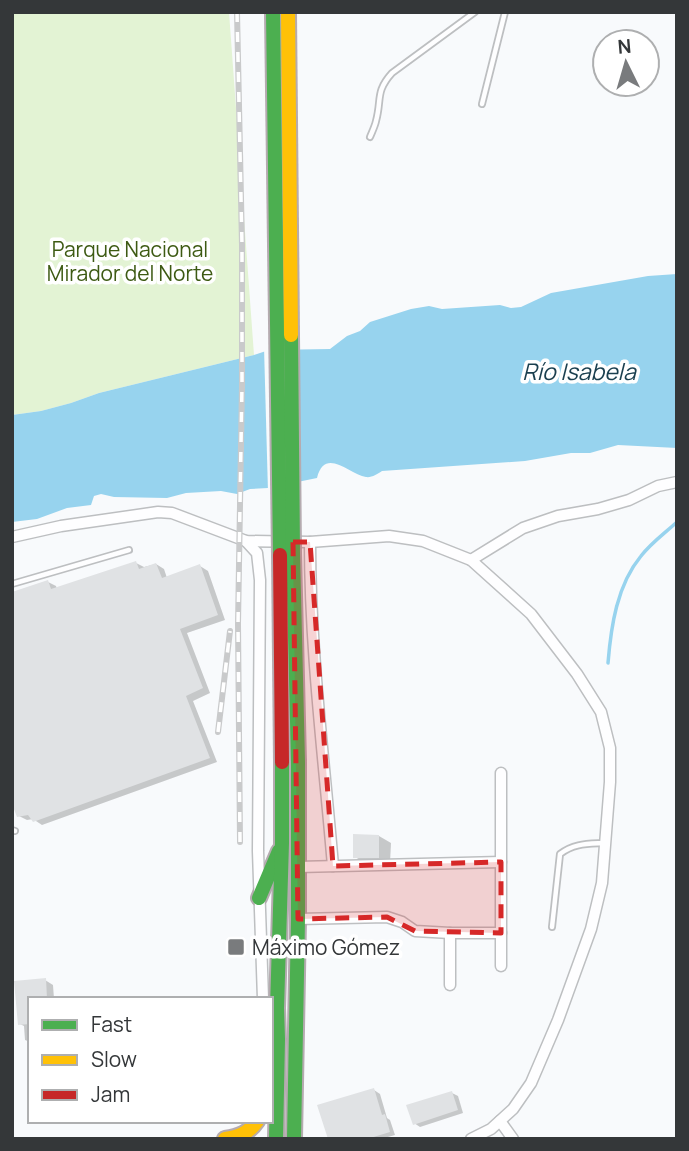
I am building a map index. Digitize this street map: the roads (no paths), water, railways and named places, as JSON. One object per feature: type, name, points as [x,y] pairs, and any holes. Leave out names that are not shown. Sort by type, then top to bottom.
[{"type":"main road","points":[[273,12],[290,762],[298,867],[294,1139]]},
{"type":"main road","points":[[276,1139],[282,843],[290,762],[293,539],[288,12]]},
{"type":"main road","points":[[259,898],[282,843]]},
{"type":"main road","points":[[273,1056],[278,1039]]},
{"type":"main road","points":[[225,1139],[244,1133],[256,1123]]},
{"type":"street","points":[[471,560],[523,528],[558,516],[629,500],[658,486],[677,482]]},
{"type":"street","points":[[12,537],[61,526],[158,512],[172,513],[246,541],[310,542],[389,536],[423,541],[471,560],[531,614],[577,674],[601,712],[610,748],[606,843],[602,883],[592,929],[531,1083],[513,1109],[491,1129],[471,1139]]},
{"type":"street","points":[[246,541],[257,553],[260,580],[258,825],[263,997]]},
{"type":"street","points":[[310,542],[314,664],[333,866]]},
{"type":"street","points":[[501,773],[501,966]]},
{"type":"street","points":[[298,867],[501,862]]},
{"type":"street","points":[[298,919],[387,918],[402,922],[415,931],[501,933]]},
{"type":"street","points":[[450,933],[450,985]]},
{"type":"street","points":[[500,1121],[513,1139]]},
{"type":"lane","points":[[370,137],[376,121],[379,93],[384,82],[392,73],[475,12]]},
{"type":"lane","points":[[482,104],[505,12]]},
{"type":"lane","points":[[12,584],[129,550]]},
{"type":"lane","points":[[552,928],[560,854],[578,844],[606,843]]},
{"type":"water","name":"Río Isabela","points":[[677,274],[677,448],[618,445],[590,453],[571,453],[525,461],[382,471],[368,477],[332,463],[321,469],[317,478],[250,489],[237,494],[221,491],[186,493],[167,498],[114,497],[101,494],[94,496],[91,505],[67,508],[37,519],[12,522],[12,415],[41,411],[99,393],[269,350],[330,349],[370,322],[411,309],[429,306],[442,309],[500,305],[521,307],[551,293],[648,276]]},
{"type":"waterway","points":[[608,663],[613,621],[626,580],[645,551],[677,522]]},
{"type":"railway","points":[[237,12],[242,245],[238,624],[240,842]]},
{"type":"railway","points":[[218,732],[230,631]]},
{"type":"place","name":"Máximo Gómez","points":[[236,947]]},
{"type":"park label","name":"Parque Nacional Mirador del Norte","points":[[130,261]]}]
